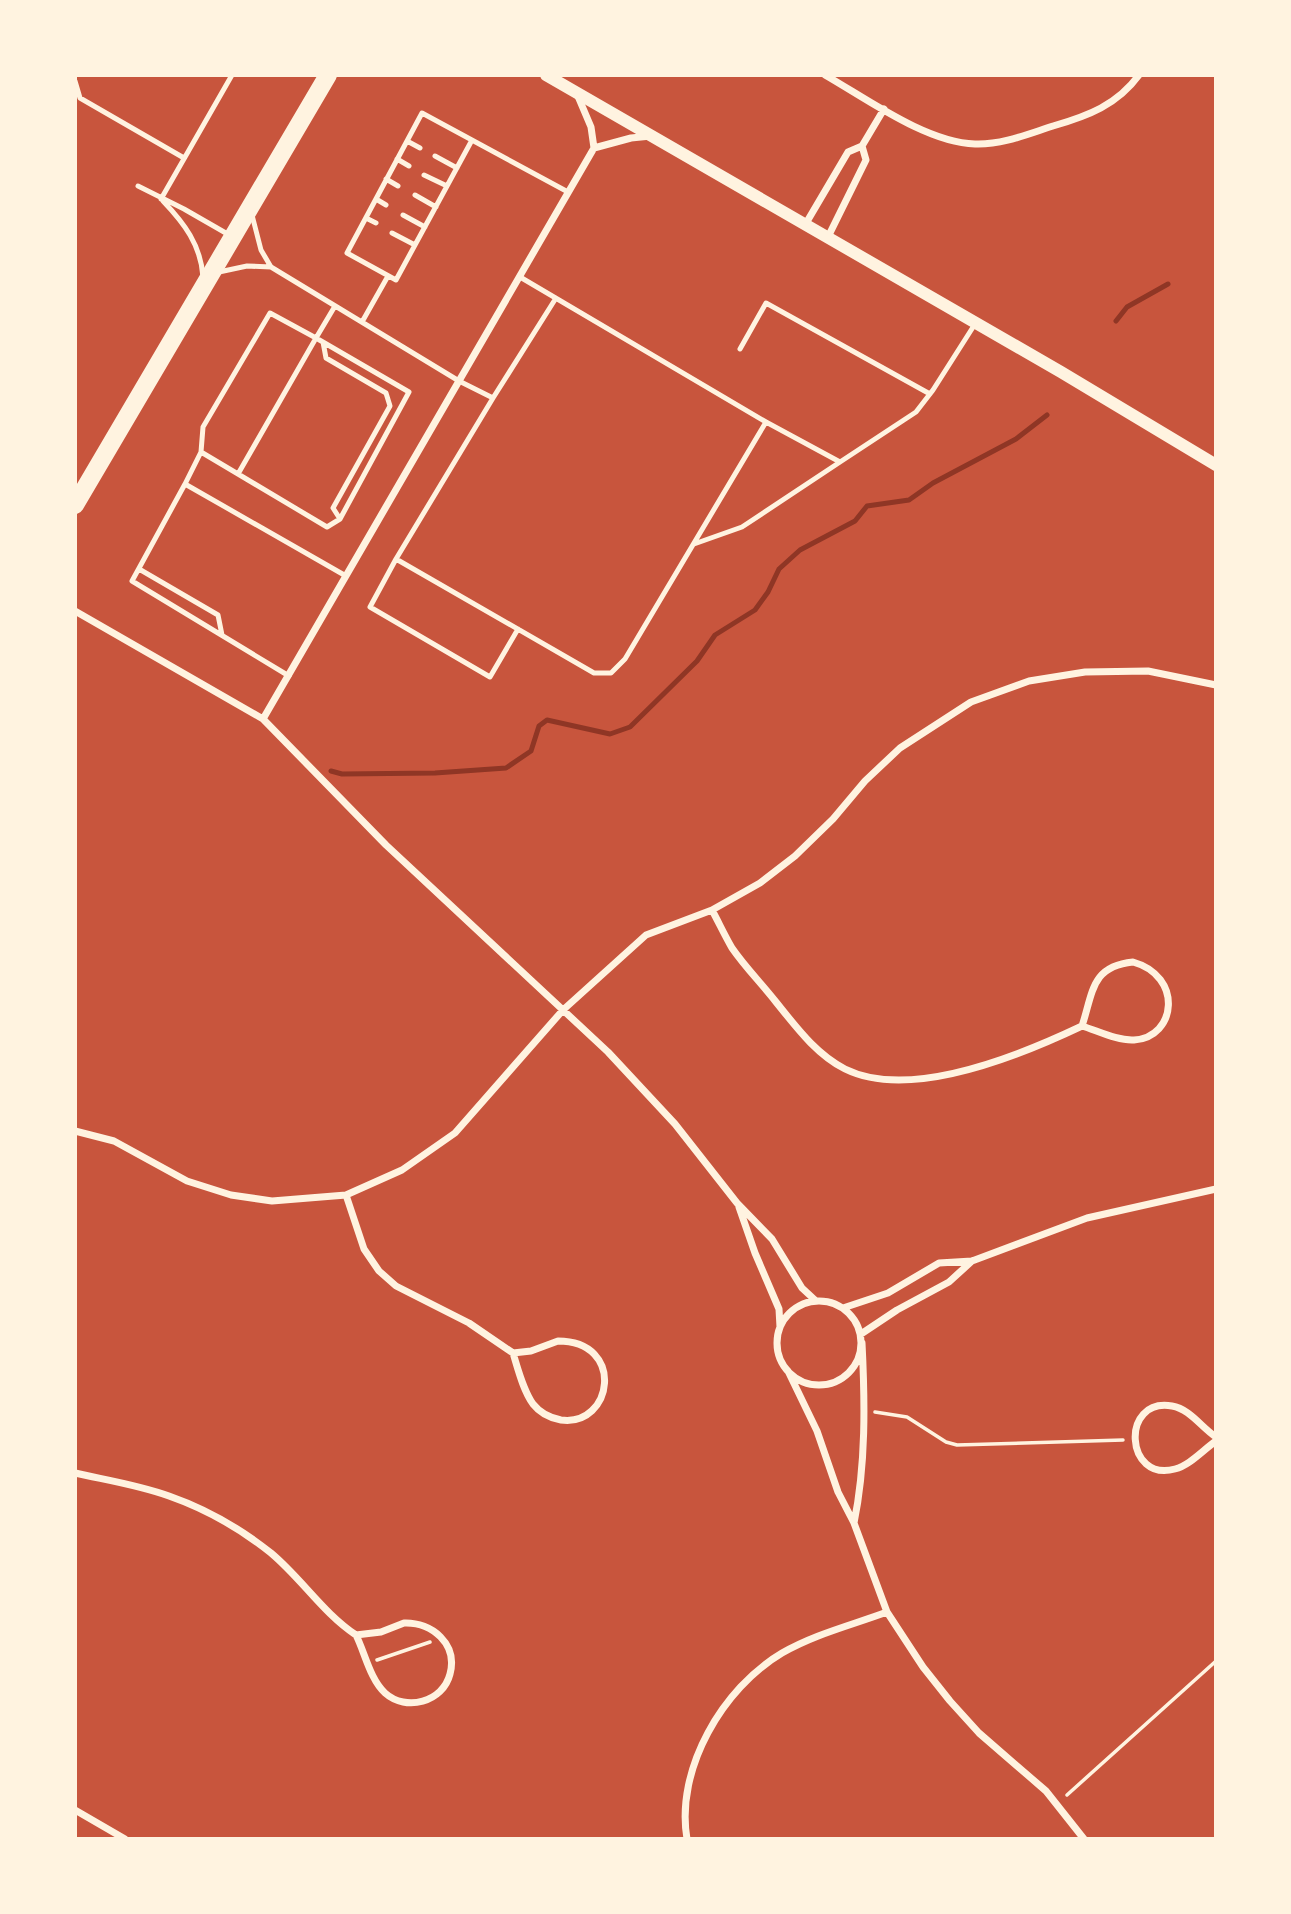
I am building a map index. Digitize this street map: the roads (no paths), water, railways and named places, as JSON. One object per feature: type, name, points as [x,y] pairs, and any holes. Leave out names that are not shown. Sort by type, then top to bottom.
[{"type":"main road","points":[[75,505],[328,75]]},
{"type":"street","points":[[546,75],[1216,465]]},
{"type":"street","points":[[825,75],[928,134],[976,144],[1004,141],[1083,118],[1107,106],[1129,88],[1139,75]]},
{"type":"street","points":[[264,719],[594,148],[591,127],[576,93]]},
{"type":"street","points":[[805,225],[848,152],[862,146],[884,108]]},
{"type":"street","points":[[594,148],[631,138],[651,136]]},
{"type":"street","points":[[827,239],[866,160],[862,146]]},
{"type":"street","points":[[75,611],[264,719],[386,845],[608,1052],[675,1124],[737,1203],[772,1239],[802,1288],[816,1301]]},
{"type":"street","points":[[75,1131],[114,1141],[187,1181],[230,1195],[272,1201],[346,1195],[402,1170],[455,1132],[563,1010],[646,935],[712,910],[760,883],[795,856],[900,748],[971,702],[1029,681],[1085,672],[1148,671],[1216,685]]},
{"type":"street","points":[[712,910],[732,948],[807,1041],[845,1069],[865,1076],[905,1080],[965,1069],[1039,1046],[1082,1026],[1122,1039],[1146,1037],[1157,1030],[1164,1020],[1168,1008],[1164,983],[1146,966],[1133,962],[1108,969],[1098,978],[1093,988],[1082,1026]]},
{"type":"street","points":[[842,1308],[888,1293],[939,1263],[972,1261],[1087,1218],[1216,1188]]},
{"type":"street","points":[[346,1195],[364,1250],[379,1270],[396,1286],[469,1324],[513,1353],[532,1403],[541,1412],[552,1418],[577,1419],[598,1404],[604,1392],[602,1365],[595,1354],[584,1345],[558,1341],[531,1351],[513,1353]]},
{"type":"street","points":[[737,1203],[779,1309],[778,1351],[817,1431],[838,1492],[854,1523],[887,1612],[923,1667],[950,1701],[979,1733],[1046,1791],[1084,1839]]},
{"type":"street","points":[[861,1338],[897,1310],[949,1282],[972,1261]]},
{"type":"street","points":[[780,1329],[791,1312],[803,1304],[816,1301],[842,1308],[854,1320],[861,1338],[861,1492],[854,1523]]},
{"type":"street","points":[[788,1371],[810,1384],[835,1382],[854,1367],[861,1351],[861,1338]]},
{"type":"street","points":[[1169,1405],[1189,1414],[1216,1439],[1184,1465],[1166,1470],[1147,1463],[1136,1450],[1134,1442],[1141,1418],[1155,1407],[1169,1405]]},
{"type":"street","points":[[75,1473],[167,1495],[200,1508],[231,1525],[272,1554],[326,1611],[356,1635],[378,1684],[394,1699],[404,1703],[426,1701],[444,1686],[450,1676],[451,1654],[441,1637],[424,1625],[404,1623],[369,1634],[356,1635]]},
{"type":"street","points":[[687,1839],[687,1794],[697,1758],[711,1727],[729,1699],[757,1671],[782,1654],[808,1640],[887,1612]]},
{"type":"street","points":[[75,1810],[125,1839]]},
{"type":"lane","points":[[161,199],[232,75]]},
{"type":"lane","points":[[75,81],[80,98],[184,158]]},
{"type":"lane","points":[[472,140],[396,280],[347,253],[422,113],[472,140],[568,192]]},
{"type":"lane","points":[[407,141],[420,148]]},
{"type":"lane","points":[[435,156],[457,168]]},
{"type":"lane","points":[[397,159],[410,166]]},
{"type":"lane","points":[[424,175],[447,186]]},
{"type":"lane","points":[[386,179],[398,186]]},
{"type":"lane","points":[[138,186],[184,208],[234,237]]},
{"type":"lane","points":[[415,195],[436,207]]},
{"type":"lane","points":[[161,199],[185,224],[207,281],[247,266],[271,267]]},
{"type":"lane","points":[[376,199],[386,205]]},
{"type":"lane","points":[[251,209],[261,250],[271,267],[459,381],[493,398]]},
{"type":"lane","points":[[403,215],[425,227]]},
{"type":"lane","points":[[366,218],[376,223]]},
{"type":"lane","points":[[392,233],[415,245]]},
{"type":"lane","points":[[362,322],[388,276]]},
{"type":"lane","points":[[520,276],[766,422],[840,462]]},
{"type":"lane","points":[[518,629],[490,677],[370,607],[396,559],[556,298]]},
{"type":"lane","points":[[740,349],[766,303],[930,394]]},
{"type":"lane","points":[[238,474],[335,306]]},
{"type":"lane","points":[[201,452],[327,527],[340,519],[409,392],[270,313],[203,427],[201,452],[132,581],[289,676]]},
{"type":"lane","points":[[694,544],[742,527],[916,411],[930,394],[975,323]]},
{"type":"lane","points":[[323,342],[326,358],[386,393],[390,406],[333,508],[340,519]]},
{"type":"lane","points":[[396,559],[594,673],[611,673],[625,659],[766,422]]},
{"type":"lane","points":[[185,484],[346,576]]},
{"type":"lane","points":[[138,569],[218,615],[222,635]]},
{"type":"waterway","points":[[1116,321],[1127,307],[1168,284]]},
{"type":"waterway","points":[[331,771],[342,774],[435,773],[506,768],[531,751],[539,726],[547,720],[610,734],[630,727],[697,661],[715,635],[755,610],[768,592],[779,569],[800,550],[855,521],[867,506],[909,500],[933,483],[1016,439],[1047,415]]}]
